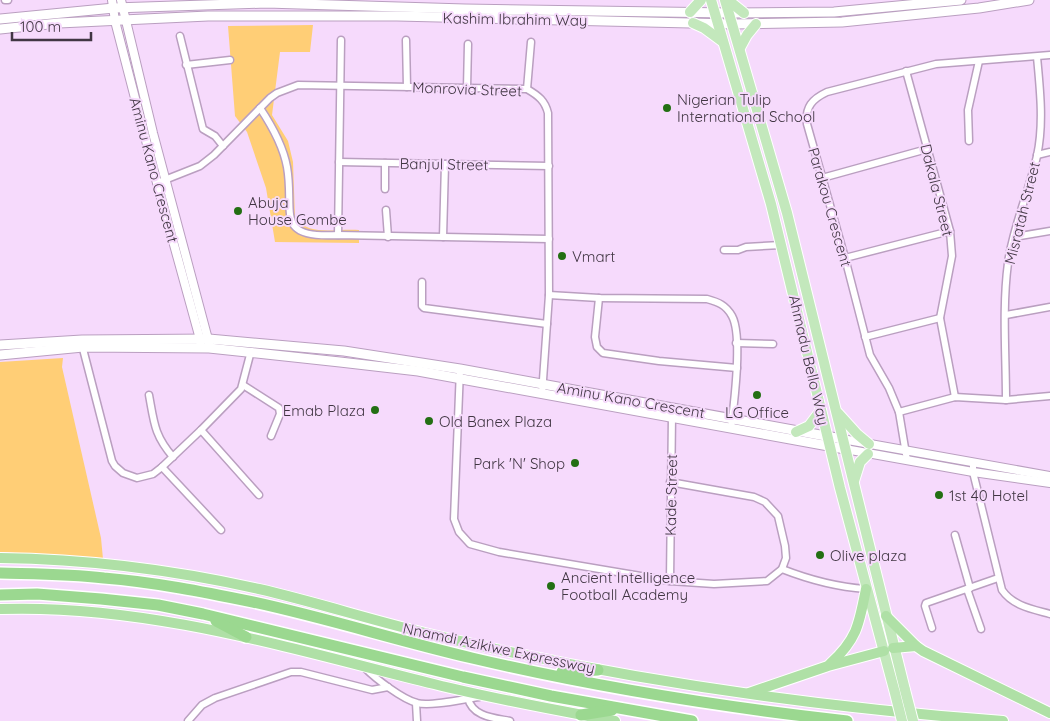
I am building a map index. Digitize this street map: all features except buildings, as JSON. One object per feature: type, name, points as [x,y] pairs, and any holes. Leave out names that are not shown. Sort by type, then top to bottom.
[{"type":"highway","name":"Nnamdi Azikiwe Expressway","points":[[0,558],[84,562],[194,576],[261,590],[440,637],[598,670],[744,694],[840,706],[1003,721]]},
{"type":"highway","name":"Nnamdi Azikiwe Expressway","points":[[0,574],[105,578],[180,588],[255,603],[538,673],[674,698],[759,711],[847,721]]},
{"type":"highway","points":[[828,666],[852,640],[862,611],[866,589]]},
{"type":"highway","points":[[0,594],[37,594],[142,603],[204,614],[463,677],[620,709],[692,721]]},
{"type":"highway","points":[[0,608],[70,610],[163,620],[246,637],[485,696],[615,721]]},
{"type":"highway","points":[[204,614],[246,637]]},
{"type":"highway","points":[[886,616],[916,646],[1050,713]]},
{"type":"highway","points":[[744,694],[828,666],[889,649],[916,646]]},
{"type":"highway","points":[[538,673],[544,671],[585,672],[598,670]]},
{"type":"highway","points":[[581,715],[620,709]]},
{"type":"main road","points":[[98,10],[105,0]]},
{"type":"main road","points":[[690,12],[701,0]]},
{"type":"main road","name":"Ahmadu Bello Way","points":[[711,0],[782,245],[828,446],[866,589],[889,649],[900,691],[913,721]]},
{"type":"main road","points":[[726,0],[744,13]]},
{"type":"main road","name":"Ahmadu Bello Way","points":[[726,0],[787,213],[878,576],[886,616],[889,649]]},
{"type":"main road","name":"Kashim Ibrahim Way","points":[[0,19],[98,10],[120,5],[266,2],[465,9],[744,13],[834,12],[961,0]]},
{"type":"main road","name":"Kashim Ibrahim Way","points":[[0,29],[59,23],[208,16],[396,16],[756,24],[859,21],[979,8],[1029,0]]},
{"type":"main road","points":[[693,23],[704,28],[723,42]]},
{"type":"main road","points":[[740,48],[756,24]]},
{"type":"main road","name":"Aminu Kano Crescent","points":[[60,346],[82,343],[205,344],[253,342],[344,351],[544,384],[731,428],[828,446],[844,444]]},
{"type":"main road","name":"Aminu Kano Crescent","points":[[205,344],[251,352],[418,371],[542,394],[672,413],[732,418],[796,432],[828,446]]},
{"type":"main road","points":[[0,345],[60,346]]},
{"type":"main road","points":[[0,355],[60,346]]},
{"type":"main road","points":[[796,432],[809,426],[821,410]]},
{"type":"main road","points":[[835,410],[869,449],[860,462],[854,484]]},
{"type":"main road","name":"Ahmadu Bello Way","points":[[900,691],[902,721]]},
{"type":"street","name":"Aminu Kano Crescent","points":[[120,5],[120,20],[157,183],[205,344]]},
{"type":"street","name":"Aminu Kano Crescent","points":[[120,20],[166,180],[205,344]]},
{"type":"street","points":[[180,36],[203,129],[215,136],[223,146]]},
{"type":"street","points":[[338,235],[341,40]]},
{"type":"street","points":[[406,40],[407,87]]},
{"type":"street","points":[[527,89],[531,42]]},
{"type":"street","points":[[467,88],[468,44]]},
{"type":"street","name":"Parakou Crescent","points":[[907,460],[899,412],[889,388],[870,355],[805,113],[817,97],[827,92],[936,64],[1050,56]]},
{"type":"street","name":"Misratah Street","points":[[1006,400],[1008,262],[1037,155],[1040,122],[1040,87],[1037,57]]},
{"type":"street","points":[[186,65],[230,60]]},
{"type":"street","points":[[969,140],[968,110],[979,61]]},
{"type":"street","name":"Dakala Street","points":[[906,71],[950,231],[952,256],[940,318],[955,398]]},
{"type":"street","name":"Monrovia Street","points":[[157,183],[200,166],[277,93],[298,85],[527,89],[538,95],[545,103],[548,113],[549,295],[542,394]]},
{"type":"street","points":[[260,108],[281,145],[284,154],[287,169],[290,218],[294,226],[301,232],[318,236],[549,239]]},
{"type":"street","points":[[822,178],[927,149]]},
{"type":"street","points":[[1037,155],[1050,152]]},
{"type":"street","name":"Banjul Street","points":[[339,162],[548,166]]},
{"type":"street","points":[[385,163],[385,189]]},
{"type":"street","points":[[443,238],[445,164]]},
{"type":"street","points":[[386,210],[388,237]]},
{"type":"street","points":[[845,258],[950,231]]},
{"type":"street","points":[[1014,238],[1050,231]]},
{"type":"street","points":[[724,250],[782,245]]},
{"type":"street","points":[[422,282],[422,306],[424,308],[548,324]]},
{"type":"street","points":[[549,295],[599,298],[707,299],[718,302],[726,308],[736,326],[737,368],[731,428]]},
{"type":"street","points":[[599,298],[595,338],[597,347],[603,353],[737,368]]},
{"type":"street","points":[[1006,315],[1050,307]]},
{"type":"street","points":[[866,337],[940,318]]},
{"type":"street","points":[[82,343],[115,466],[123,473],[137,478],[153,474],[162,467],[201,430],[243,384],[253,342]]},
{"type":"street","points":[[736,343],[773,344]]},
{"type":"street","points":[[460,369],[454,519],[464,539],[477,547],[670,582],[714,584],[767,581],[782,569],[786,558],[778,516],[765,502],[754,497],[670,482]]},
{"type":"street","points":[[243,384],[279,408],[280,414],[271,436]]},
{"type":"street","points":[[149,395],[160,441],[173,457]]},
{"type":"street","points":[[899,412],[955,398],[1006,400],[1050,396]]},
{"type":"street","name":"Kade Street","points":[[670,582],[672,413]]},
{"type":"street","points":[[201,430],[259,495]]},
{"type":"street","points":[[844,444],[907,460],[1050,476]]},
{"type":"street","points":[[869,449],[906,450],[973,468],[1050,484]]},
{"type":"street","points":[[162,467],[221,530]]},
{"type":"street","points":[[973,468],[1002,590],[1014,602],[1050,614]]},
{"type":"street","points":[[955,535],[968,588],[981,629]]},
{"type":"street","points":[[782,569],[829,584],[866,589]]},
{"type":"street","points":[[932,628],[925,603],[998,578]]},
{"type":"street","points":[[362,666],[388,687],[416,703],[485,696]]},
{"type":"street","points":[[188,721],[202,705],[215,698],[291,672],[301,672],[372,690],[388,687]]},
{"type":"street","points":[[468,698],[470,705],[477,712],[510,721]]},
{"type":"street","points":[[416,703],[417,721]]},
{"type":"shaded area","points":[[313,25],[310,52],[280,52],[272,115],[288,141],[293,162],[295,218],[308,228],[316,230],[359,230],[359,243],[275,242],[266,188],[247,132],[235,116],[228,26]]},
{"type":"shaded area","points":[[63,358],[62,367],[101,538],[103,559],[0,552],[0,362]]},
{"type":"place","name":"Nigerian Tulip International School","points":[[667,108]]},
{"type":"place","name":"Abuja House Gombe","points":[[238,211]]},
{"type":"place","name":"Vmart","points":[[562,256]]},
{"type":"place","name":"LG Office","points":[[757,395]]},
{"type":"place","name":"Emab Plaza","points":[[375,410]]},
{"type":"place","name":"Old Banex Plaza","points":[[429,421]]},
{"type":"place","name":"Park 'N' Shop","points":[[575,463]]},
{"type":"place","name":"1st 40 Hotel","points":[[939,495]]},
{"type":"place","name":"Olive plaza","points":[[820,555]]},
{"type":"place","name":"Ancient Intelligence Football Academy","points":[[551,586]]}]
